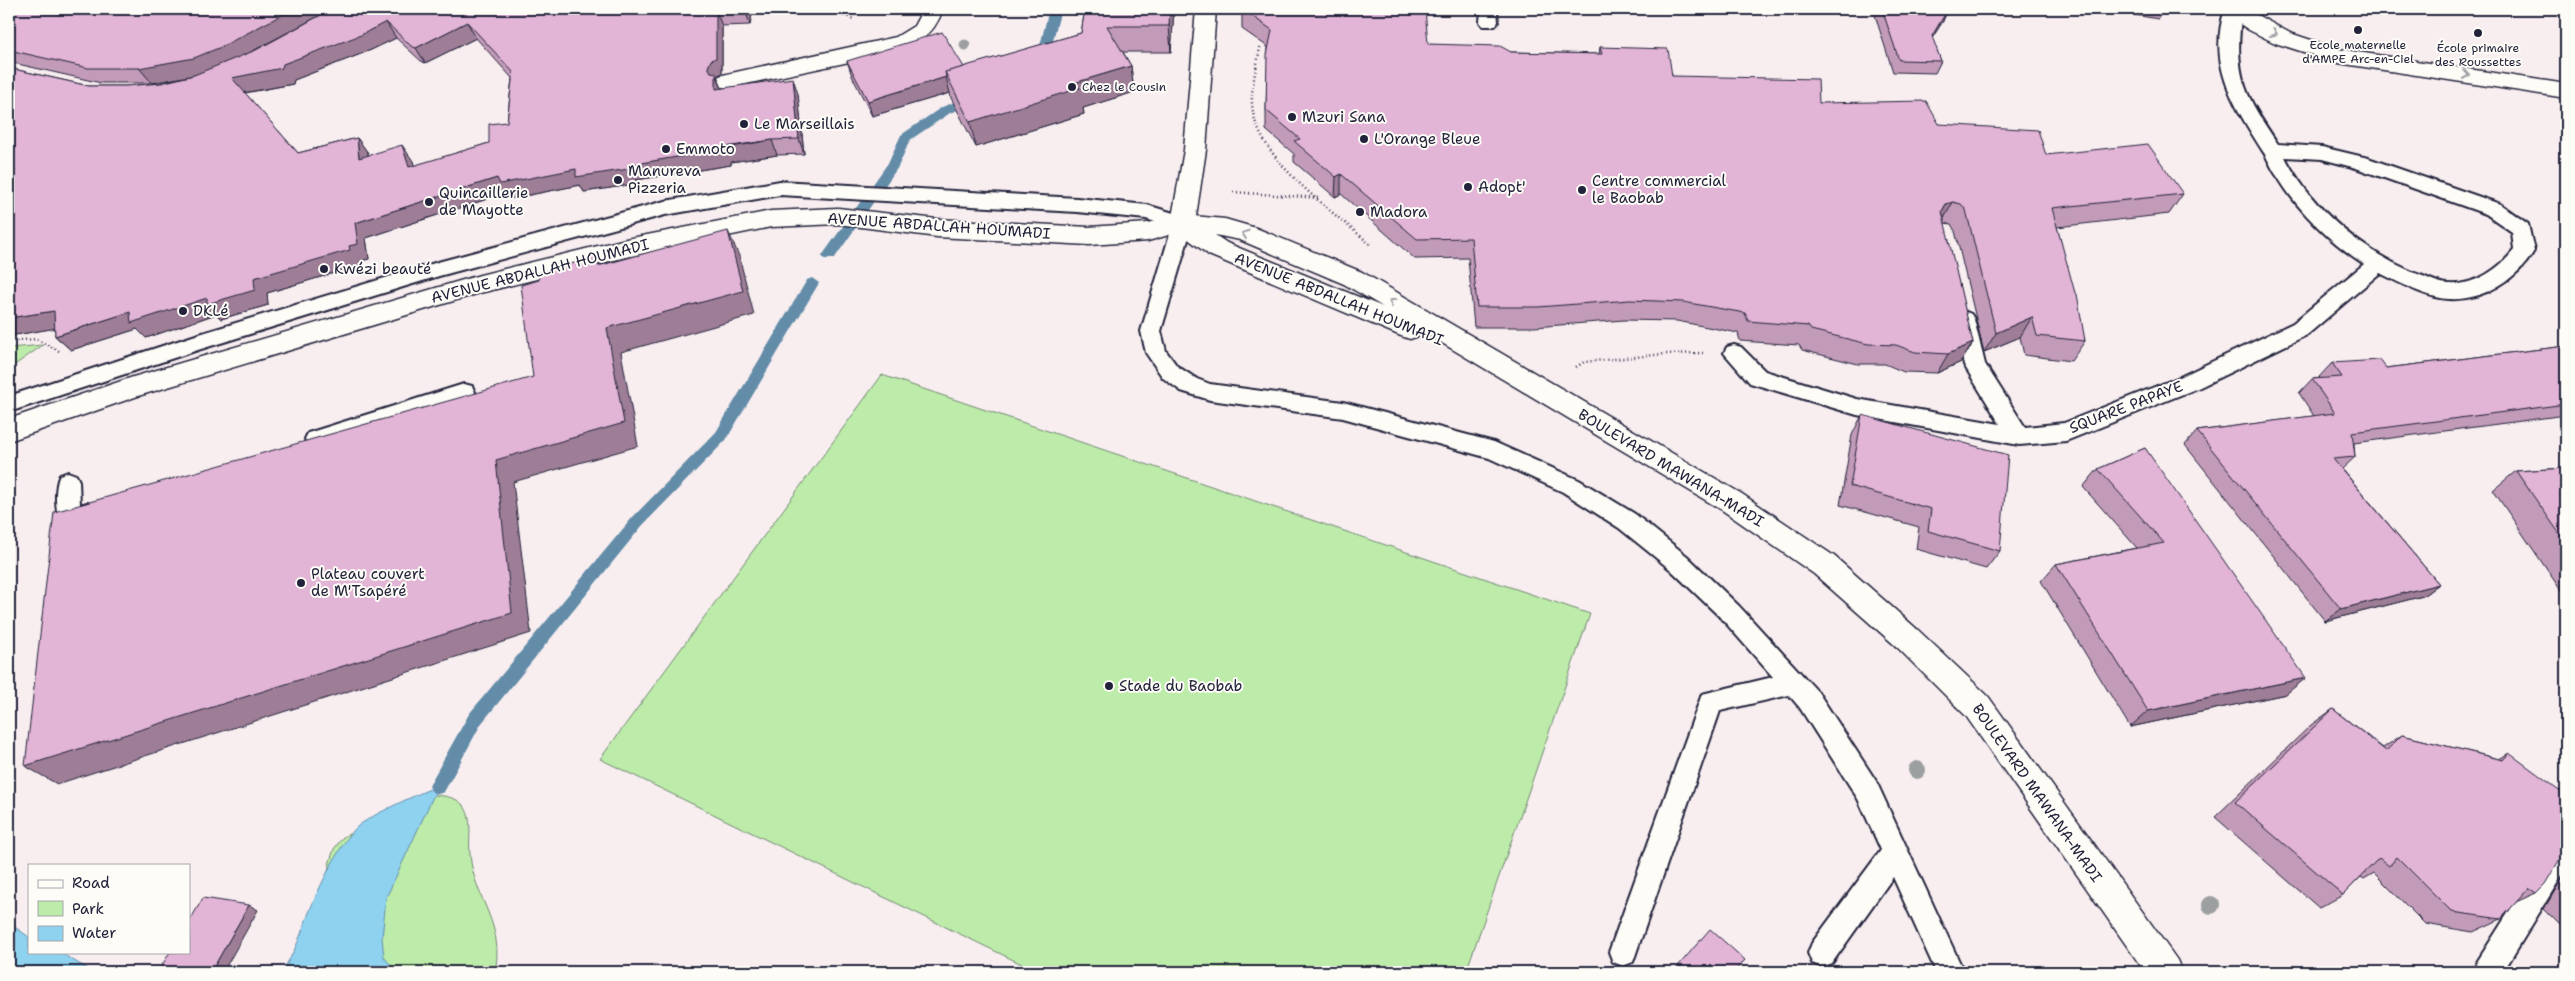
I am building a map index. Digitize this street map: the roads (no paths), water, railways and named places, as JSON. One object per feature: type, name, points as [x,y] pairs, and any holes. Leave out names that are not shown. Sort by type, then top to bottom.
[{"type":"main road","points":[[727,81],[887,47],[911,39],[928,25],[933,9]]},
{"type":"main road","points":[[1183,223],[1195,150],[1206,9]]},
{"type":"main road","points":[[2232,10],[2270,32],[2313,50],[2367,62],[2566,91]]},
{"type":"main road","name":"AVENUE ABDALLAH HOUMADI","points":[[9,430],[133,387],[480,284],[626,248],[771,219],[838,216],[937,228],[1089,236],[1148,232],[1183,223],[1218,249],[1494,363]]},
{"type":"main road","name":"BOULEVARD MAWANA-MADI","points":[[1494,363],[1732,502],[1824,565],[1908,639],[1977,706],[2165,972]]},
{"type":"lane","points":[[2232,10],[2229,45],[2232,80],[2256,127],[2272,150],[2282,172],[2312,209],[2340,236],[2379,263],[2414,281],[2450,292],[2488,285],[2512,267],[2524,251],[2521,229],[2492,209],[2361,163],[2322,154],[2272,150]]},
{"type":"lane","points":[[9,404],[196,343],[438,269],[665,208],[780,188],[871,195],[1077,205],[1147,212],[1183,223],[1151,331],[1156,353],[1170,372],[1189,385],[1210,392],[1343,410],[1494,451],[1571,486],[1627,521],[1679,563],[1731,613],[1809,700],[1867,790],[1950,972]]},
{"type":"lane","name":"SQUARE PAPAYE","points":[[1734,353],[1758,377],[1858,407],[2019,436],[2066,432],[2198,378],[2300,329],[2379,263]]},
{"type":"lane","points":[[1959,298],[1975,365],[2019,436]]},
{"type":"lane","points":[[294,446],[464,392]]},
{"type":"lane","points":[[68,481],[69,518],[107,506]]},
{"type":"lane","points":[[1623,952],[1711,702],[1794,683]]},
{"type":"lane","points":[[2487,972],[2566,845]]},
{"type":"lane","points":[[1822,953],[1895,852]]},
{"type":"water","points":[[438,786],[386,898],[382,938],[384,957],[396,972],[281,972],[294,950],[324,878],[350,834],[363,822],[372,817]]},
{"type":"water","points":[[9,923],[28,936],[28,954],[62,954],[93,972],[9,972]]},
{"type":"waterway","points":[[1036,59],[1043,56],[1055,9]]},
{"type":"waterway","points":[[829,256],[894,164],[905,138],[946,110],[973,99]]},
{"type":"waterway","points":[[438,786],[475,719],[637,522],[721,436],[812,283]]},
{"type":"place","name":"Ecole maternelle d'AMPE Arc-en-Ciel","points":[[2358,30]]},
{"type":"place","name":"École primaire des Roussettes","points":[[2478,33]]},
{"type":"place","name":"Chez le Cousin","points":[[1072,87]]},
{"type":"place","name":"Mzuri Sana","points":[[1292,117]]},
{"type":"place","name":"Le Marseillais","points":[[744,124]]},
{"type":"place","name":"L'Orange Bleue","points":[[1364,139]]},
{"type":"place","name":"Emmoto","points":[[666,149]]},
{"type":"place","name":"Manureva Pizzeria","points":[[618,180]]},
{"type":"place","name":"Adopt'","points":[[1468,187]]},
{"type":"place","name":"Centre commercial le Baobab","points":[[1582,190]]},
{"type":"place","name":"Quincaillerie de Mayotte","points":[[429,202]]},
{"type":"place","name":"Madora","points":[[1360,212]]},
{"type":"place","name":"Kwézi beauté","points":[[324,269]]},
{"type":"place","name":"DKLé","points":[[183,311]]},
{"type":"place","name":"Plateau couvert de M'Tsapéré","points":[[301,583]]},
{"type":"place","name":"Stade du Baobab","points":[[1109,686]]}]
